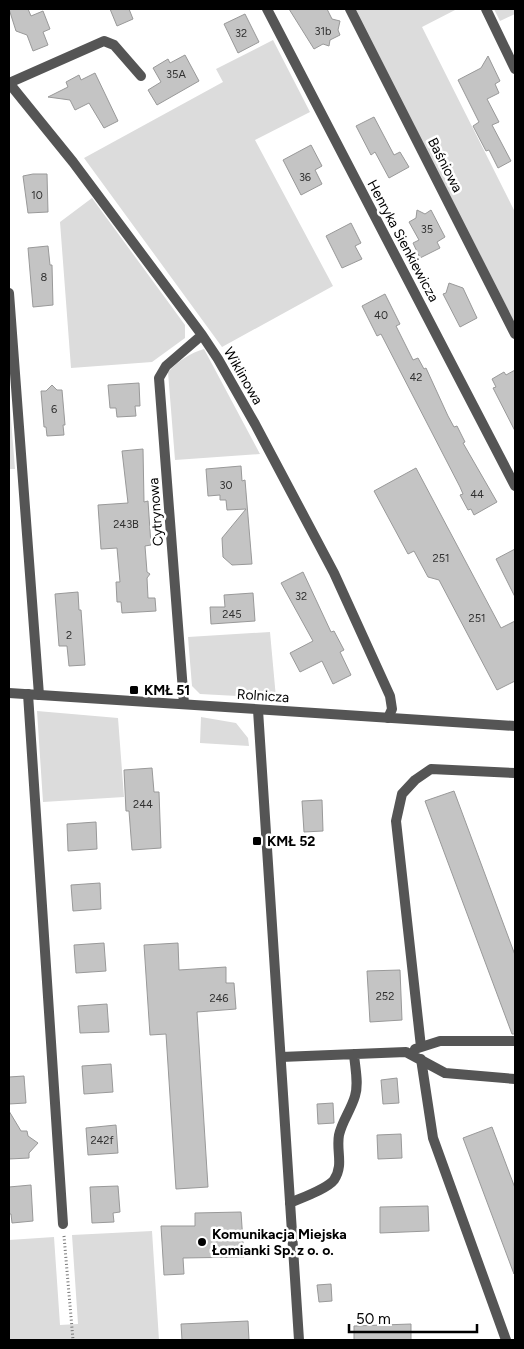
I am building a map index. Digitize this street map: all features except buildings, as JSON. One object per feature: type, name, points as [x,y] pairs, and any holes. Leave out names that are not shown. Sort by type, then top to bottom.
[{"type":"street","name":"Henryka Sienkiewicza","points":[[267,9],[515,486]]},
{"type":"street","name":"Baśniowa","points":[[350,9],[515,334]]},
{"type":"street","points":[[486,9],[515,69]]},
{"type":"street","points":[[9,83],[104,42],[114,45],[140,76]]},
{"type":"street","name":"Wiklinowa","points":[[9,83],[12,95],[73,162],[202,335],[255,424],[334,573],[390,696],[392,709],[388,718]]},
{"type":"street","points":[[9,293],[39,695]]},
{"type":"street","name":"Cytrynowa","points":[[184,704],[159,378],[166,366],[202,335]]},
{"type":"street","name":"Rolnicza","points":[[9,693],[515,726]]},
{"type":"street","points":[[28,694],[63,1224]]},
{"type":"street","points":[[258,710],[299,1340]]},
{"type":"street","points":[[421,1047],[396,821],[402,794],[415,780],[431,769],[515,773]]},
{"type":"street","points":[[281,1057],[406,1052],[440,1041],[515,1042]]},
{"type":"street","points":[[406,1052],[445,1073],[514,1082]]},
{"type":"street","points":[[290,1204],[332,1182],[337,1174],[341,1159],[338,1138],[341,1125],[355,1097],[357,1084],[354,1054]]},
{"type":"street","points":[[421,1059],[433,1138],[506,1340]]},
{"type":"path","points":[[63,1224],[73,1340]]},
{"type":"shaded area","points":[[354,9],[457,9],[422,27],[515,212],[515,323]]},
{"type":"shaded area","points":[[494,9],[515,9],[515,14],[500,21]]},
{"type":"shaded area","points":[[273,40],[310,112],[255,140],[333,286],[222,347],[84,158],[223,82],[216,69]]},
{"type":"shaded area","points":[[92,198],[185,325],[185,338],[152,362],[71,368],[60,222]]},
{"type":"shaded area","points":[[204,349],[260,454],[175,460],[168,372],[184,358]]},
{"type":"shaded area","points":[[9,395],[15,469],[9,469]]},
{"type":"shaded area","points":[[270,632],[276,698],[200,694],[192,686],[188,637]]},
{"type":"shaded area","points":[[37,711],[118,718],[124,797],[43,802]]},
{"type":"shaded area","points":[[201,717],[236,723],[248,738],[249,746],[200,743]]},
{"type":"shaded area","points":[[152,1231],[159,1340],[9,1340],[9,1240],[54,1237],[60,1325],[78,1324],[72,1235]]},
{"type":"place","name":"KMŁ 51","points":[[134,690]]},
{"type":"place","name":"KMŁ 52","points":[[257,841]]},
{"type":"place","name":"Komunikacja Miejska Łomianki Sp. z o. o.","points":[[202,1242]]}]
